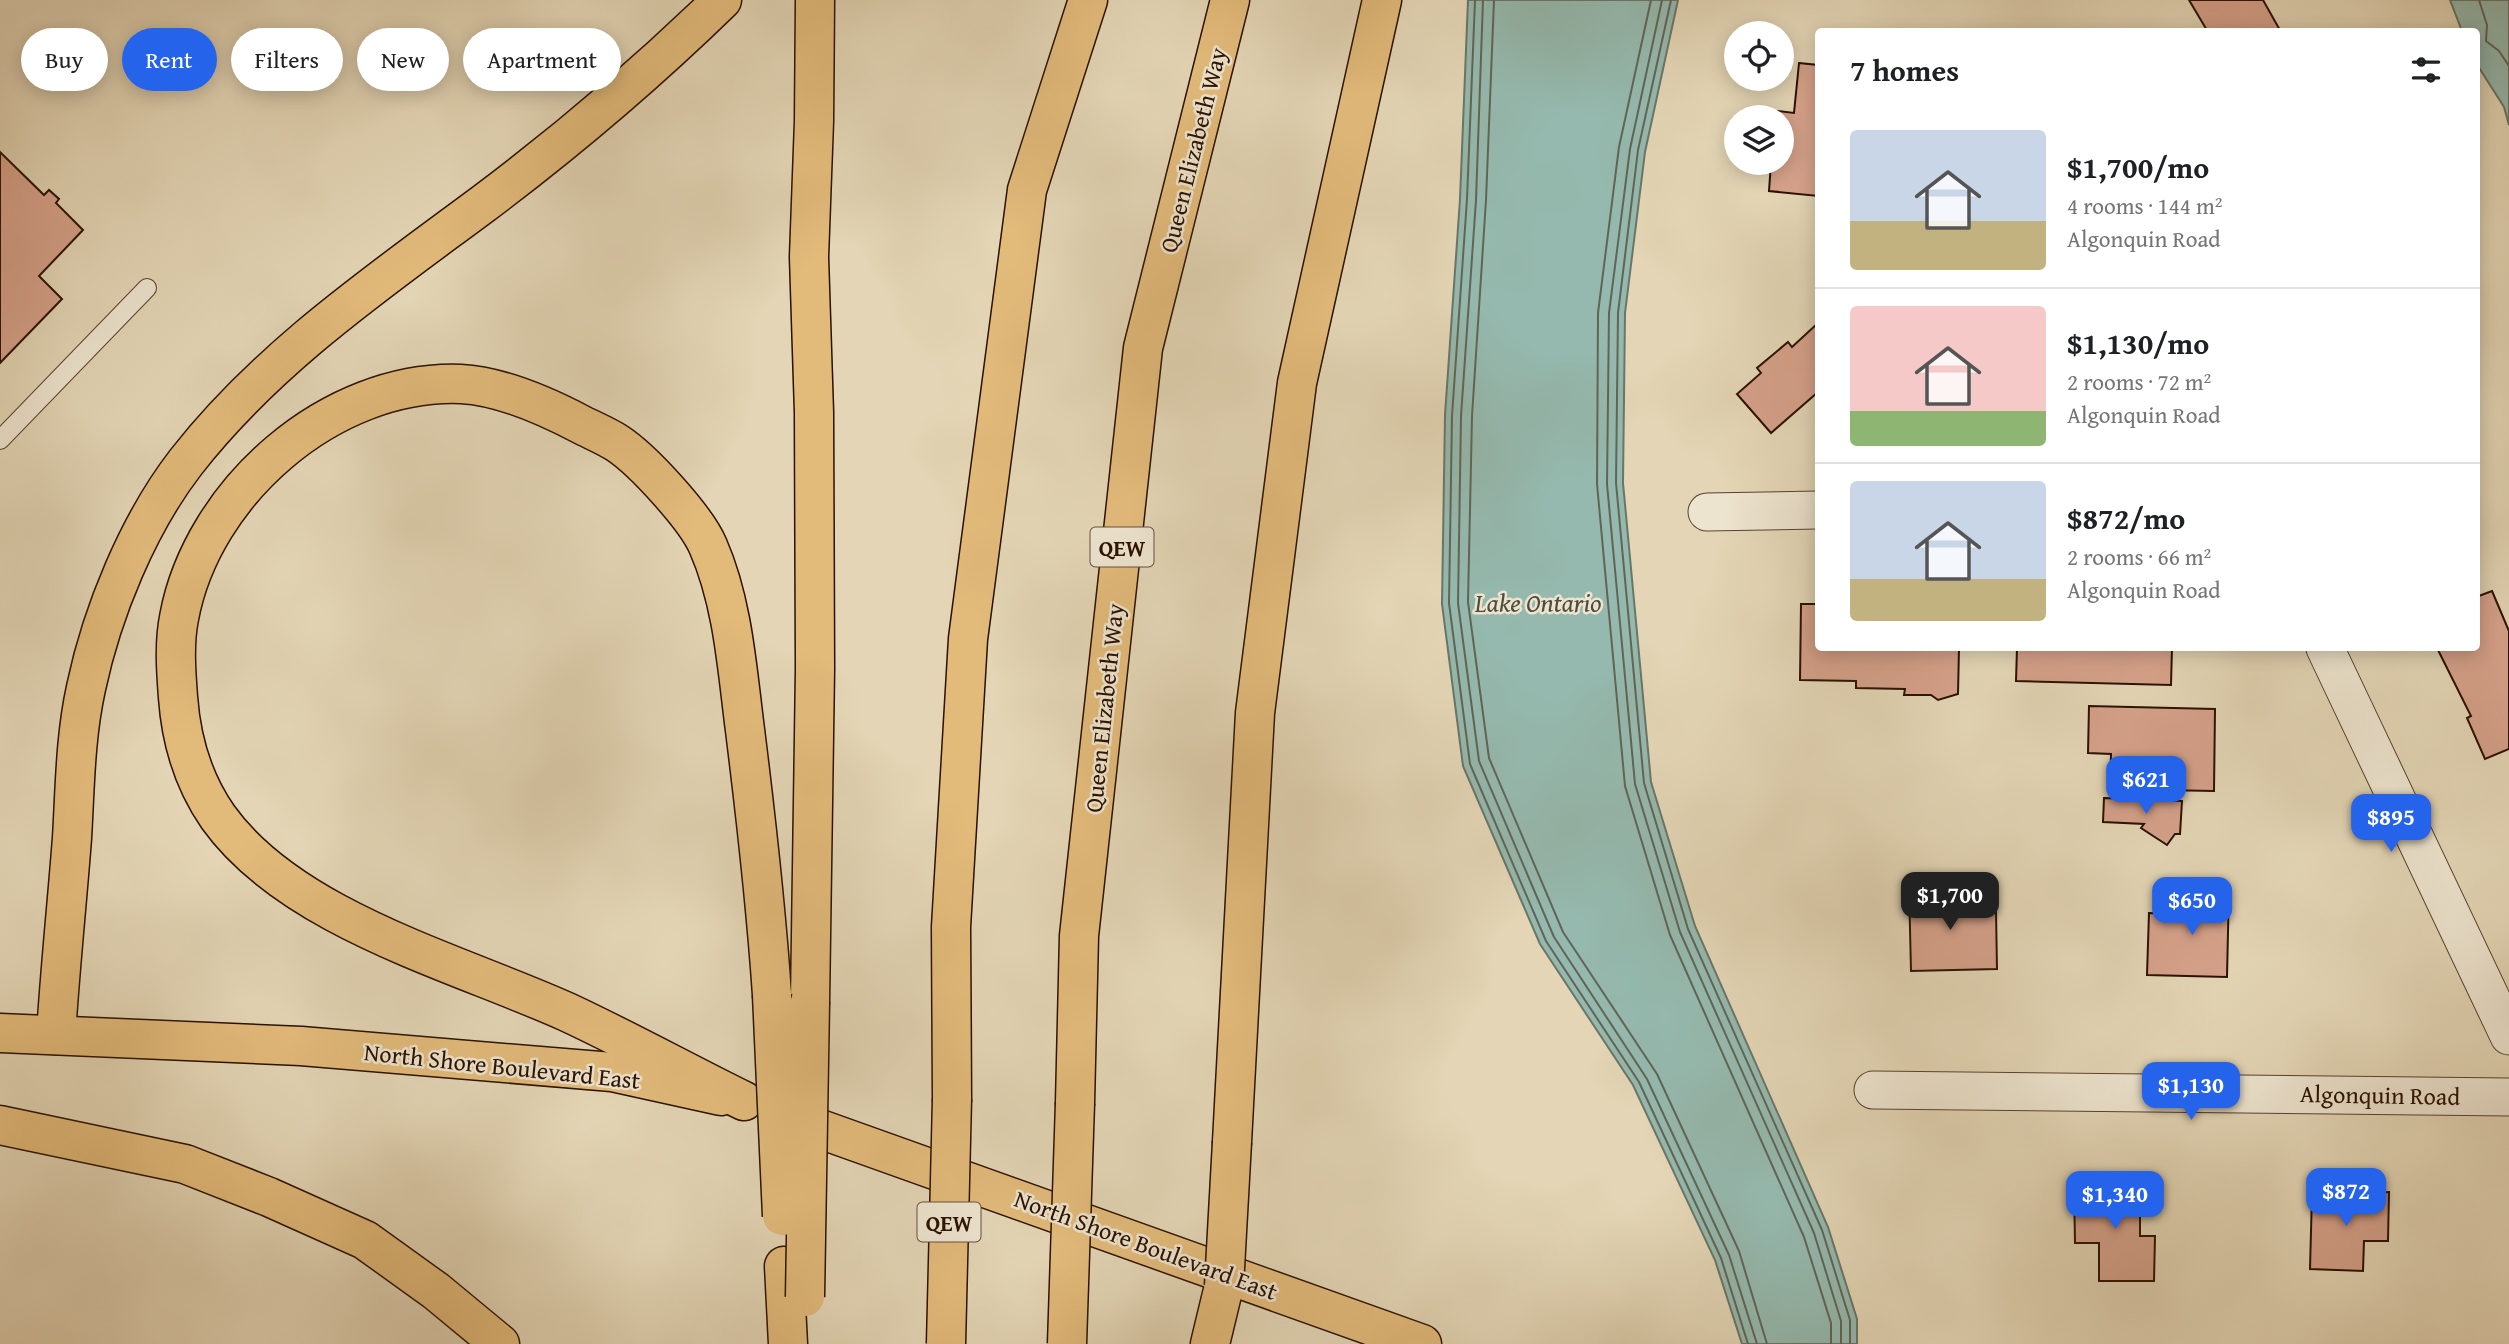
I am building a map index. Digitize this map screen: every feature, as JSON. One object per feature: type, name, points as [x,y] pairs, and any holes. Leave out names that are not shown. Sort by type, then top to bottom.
[{"type":"main road","points":[[56,1035],[72,838],[75,763],[86,688],[108,610],[140,536],[185,463],[240,401],[307,339],[378,281],[582,127],[664,57],[722,0]]},
{"type":"main road","points":[[788,1344],[810,1002],[815,656],[814,413],[809,257],[815,0]]},
{"type":"main road","name":"QEW","points":[[946,1344],[952,1099],[951,927],[968,639],[1027,190],[1088,0]]},
{"type":"main road","name":"Queen Elizabeth Way","points":[[1067,1344],[1079,936],[1143,348],[1230,0]]},
{"type":"main road","points":[[1232,1344],[1224,1286],[1255,713],[1297,383],[1381,0]]},
{"type":"main road","points":[[744,1101],[568,1013],[382,935],[317,903],[254,856],[219,817],[191,770],[179,718],[176,668],[179,617],[195,570],[220,518],[255,475],[295,438],[334,413],[400,390],[462,384],[521,397],[620,445],[687,512],[708,545],[732,625],[766,902],[794,1281],[804,1344]]},
{"type":"main road","name":"North Shore Boulevard East","points":[[0,1033],[301,1046],[612,1072],[744,1101],[1422,1344]]},
{"type":"main road","points":[[0,1125],[185,1164],[269,1197],[365,1240],[436,1291],[500,1344]]},
{"type":"main road","points":[[1209,1344],[1224,1286]]},
{"type":"street","points":[[1707,512],[1815,510]]},
{"type":"street","points":[[2326,651],[2509,1036]]},
{"type":"street","name":"Algonquin Road","points":[[1873,1090],[2509,1097]]},
{"type":"lane","points":[[0,440],[147,288]]},
{"type":"water","name":"Lake Ontario","points":[[1468,0],[1678,0],[1645,152],[1625,313],[1623,483],[1651,782],[1695,926],[1828,1227],[1857,1319],[1857,1344],[1742,1344],[1715,1260],[1633,1085],[1540,944],[1463,766],[1442,604],[1445,415],[1460,199]]},
{"type":"water","points":[[2450,0],[2509,0],[2509,125],[2504,107],[2480,69],[2480,28],[2461,28]]},
{"type":"building","points":[[2189,0],[2263,0],[2279,28],[2206,28]]},
{"type":"building","points":[[1799,63],[1815,65],[1815,196],[1769,191],[1770,175],[1794,175],[1794,113]]},
{"type":"building","points":[[0,152],[44,195],[49,190],[59,199],[56,203],[83,230],[39,276],[62,299],[0,363]]},
{"type":"building","points":[[1815,326],[1815,395],[1771,433],[1737,394],[1761,373],[1757,368],[1788,342],[1792,347]]},
{"type":"building","points":[[2492,591],[2509,631],[2509,749],[2485,759],[2467,718],[2471,716],[2438,651],[2480,651],[2480,596]]},
{"type":"building","points":[[1801,604],[1815,604],[1815,651],[1959,651],[1958,694],[1938,700],[1931,695],[1904,695],[1905,689],[1856,688],[1856,681],[1800,680]]},
{"type":"building","points":[[2017,651],[2172,651],[2171,685],[2016,681]]},
{"type":"building","points":[[2089,706],[2215,709],[2214,791],[2110,789],[2111,754],[2088,753]]},
{"type":"building","points":[[2104,798],[2182,801],[2180,834],[2175,834],[2167,845],[2141,828],[2144,824],[2103,822]]},
{"type":"building","points":[[2194,885],[2229,887],[2227,977],[2147,975],[2149,913],[2193,914]]},
{"type":"building","points":[[1962,886],[1962,912],[1996,911],[1997,969],[1911,971],[1909,887]]},
{"type":"building","points":[[2074,1185],[2140,1185],[2140,1236],[2155,1236],[2154,1281],[2099,1281],[2099,1243],[2075,1243]]},
{"type":"building","points":[[2389,1192],[2388,1241],[2364,1241],[2363,1271],[2310,1269],[2312,1194]]}]
